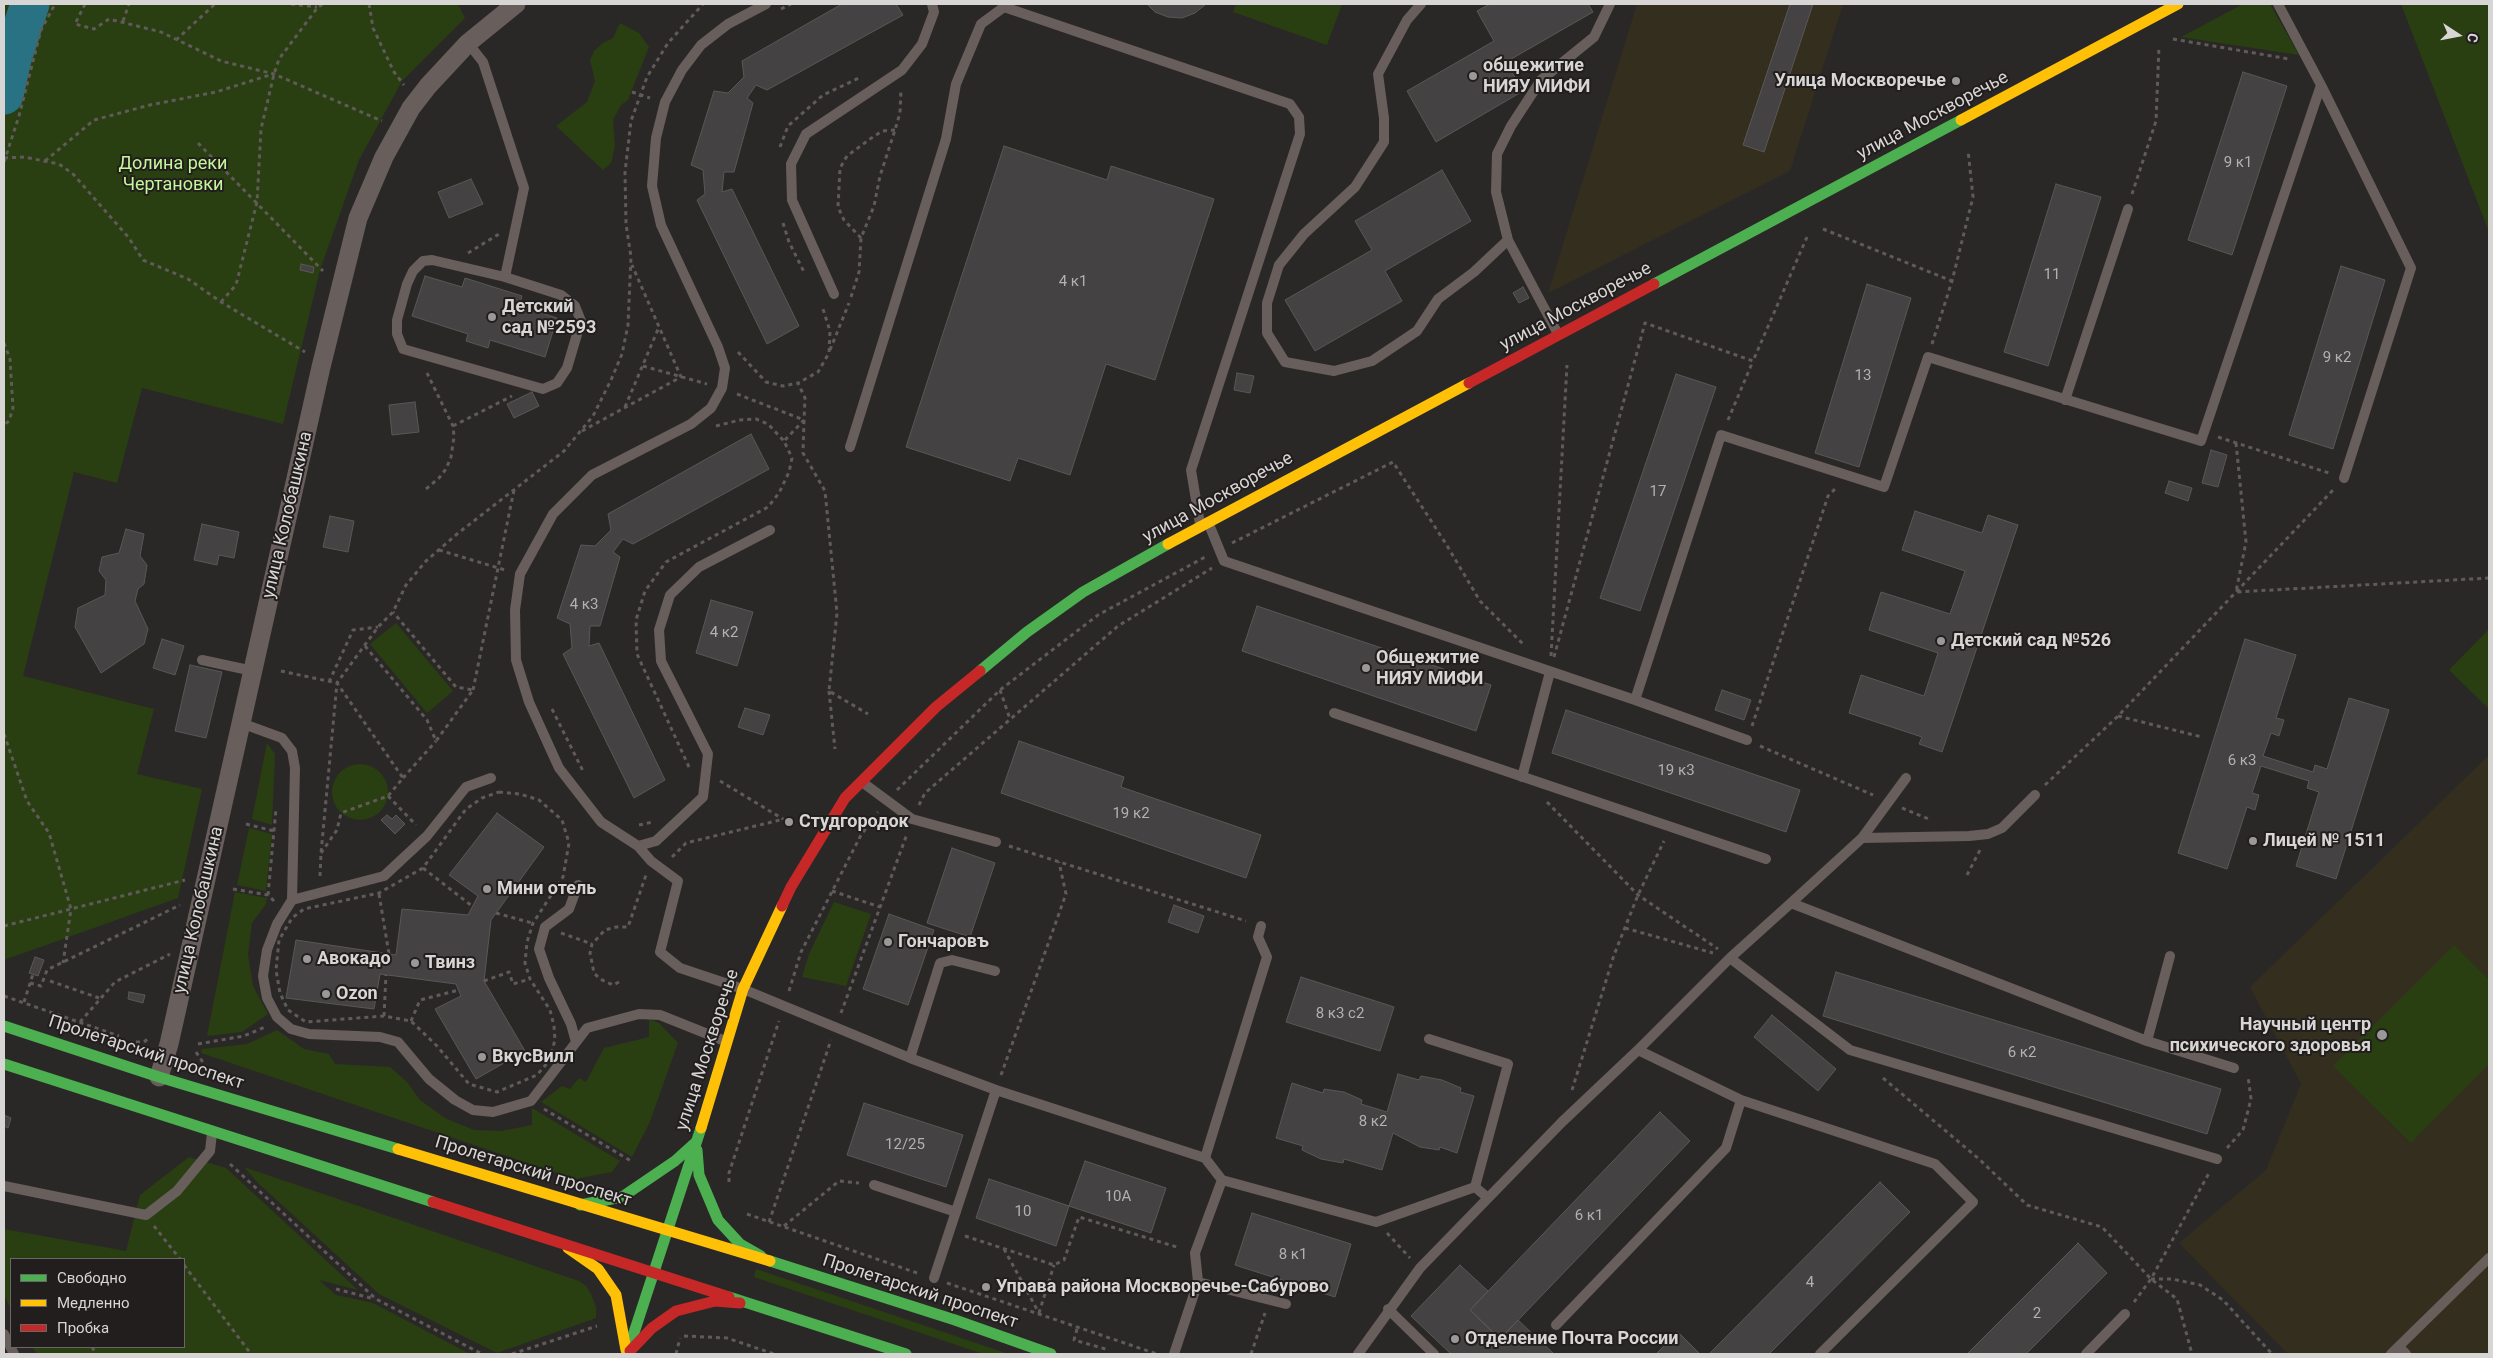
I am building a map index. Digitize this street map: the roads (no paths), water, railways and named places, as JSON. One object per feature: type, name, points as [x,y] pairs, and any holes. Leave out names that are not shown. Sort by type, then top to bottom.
[{"type":"main road","name":"улица Москворечье","points":[[627,1354],[655,1274],[743,989],[790,887],[845,798],[925,716],[1034,627],[1083,592],[1204,525],[2178,4]]},
{"type":"main road","name":"Пролетарский проспект","points":[[4,1026],[159,1076],[770,1261],[1051,1354]]},
{"type":"main road","points":[[4,1064],[566,1247],[906,1354]]},
{"type":"main road","points":[[580,1205],[622,1197],[675,1162],[697,1140]]},
{"type":"main road","points":[[697,1140],[699,1175],[718,1220],[740,1244],[770,1261]]},
{"type":"main road","points":[[566,1247],[598,1270],[616,1295],[627,1354]]},
{"type":"main road","points":[[627,1354],[652,1328],[676,1311],[715,1301],[755,1305]]},
{"type":"street","name":"улица Колобашкина","points":[[159,1076],[169,1044],[321,366],[358,218],[384,157],[411,108],[428,86],[468,43],[516,4]]},
{"type":"lane","points":[[766,4],[728,24],[701,45],[682,70],[665,102],[656,138],[652,186],[661,225],[718,347],[725,368],[722,388],[711,408],[691,424],[592,475],[553,514],[520,574],[515,610],[516,660],[529,702],[559,768],[600,822],[638,846],[651,861],[678,881],[660,952],[680,968],[743,989],[910,1058],[996,1090],[1204,1158],[1222,1180],[1376,1222],[1475,1187]]},
{"type":"lane","points":[[834,294],[792,200],[791,164],[806,134],[902,70],[922,44],[934,12],[932,4]]},
{"type":"lane","points":[[1421,4],[1407,20],[1378,74],[1384,118],[1384,142],[1355,187],[1304,234],[1279,265],[1266,303],[1267,333],[1285,362],[1334,371],[1372,361],[1417,331],[1438,299],[1474,272],[1508,240]]},
{"type":"lane","points":[[1560,336],[1508,240],[1496,192],[1497,154],[1511,126],[1540,80],[1594,37],[1610,4]]},
{"type":"lane","points":[[2278,4],[2321,84],[2411,268],[2344,478]]},
{"type":"lane","points":[[850,447],[946,139],[956,84],[981,24],[1004,7],[1290,104],[1299,117],[1300,134],[1191,470],[1204,525],[1224,561],[1635,700],[1747,740]]},
{"type":"lane","points":[[468,43],[483,62],[524,188],[505,277]]},
{"type":"lane","points":[[1635,700],[1721,435],[1884,487],[1928,357],[2201,442],[2321,84]]},
{"type":"lane","points":[[2066,400],[2128,209]]},
{"type":"lane","points":[[432,260],[505,277],[561,294],[575,306],[581,321],[567,368],[557,383],[542,389],[403,349],[397,334],[397,320],[407,284],[413,271],[423,261],[432,260]]},
{"type":"lane","points":[[638,846],[656,841],[703,797],[708,754],[661,661],[659,630],[670,596],[699,567],[770,530]]},
{"type":"lane","points":[[202,660],[253,671]]},
{"type":"lane","points":[[1522,777],[1550,672]]},
{"type":"lane","points":[[1334,713],[1766,859]]},
{"type":"lane","points":[[241,723],[282,738],[292,751],[295,768],[292,900],[273,932],[267,950],[263,976],[268,998],[277,1017],[291,1029],[309,1034],[380,1037],[398,1042],[429,1079],[454,1100],[473,1110],[493,1112],[531,1101],[587,1028],[639,1014],[660,1015],[726,1041]]},
{"type":"lane","points":[[292,900],[384,876],[427,836],[466,787],[491,778]]},
{"type":"lane","points":[[1358,1354],[1388,1309],[1420,1268],[1562,1122],[1638,1050],[1730,958],[1862,838],[1906,778]]},
{"type":"lane","points":[[862,781],[912,818],[996,842]]},
{"type":"lane","points":[[1862,838],[1988,834],[2002,828],[2035,795]]},
{"type":"lane","points":[[576,1042],[568,1016],[549,978],[539,949],[545,927],[569,908],[578,885]]},
{"type":"lane","points":[[1791,903],[2147,1041],[2234,1068]]},
{"type":"lane","points":[[1204,1158],[1267,957],[1258,937],[1261,926]]},
{"type":"lane","points":[[2147,1041],[2170,956]]},
{"type":"lane","points":[[1730,958],[1850,1050],[2217,1159]]},
{"type":"lane","points":[[910,1058],[940,963],[952,960],[995,971]]},
{"type":"lane","points":[[1429,1039],[1508,1064],[1475,1187]]},
{"type":"lane","points":[[1638,1050],[1741,1100],[1935,1164],[1974,1202],[1820,1354]]},
{"type":"lane","points":[[934,1278],[996,1090]]},
{"type":"lane","points":[[1556,1324],[1726,1148],[1741,1100]]},
{"type":"lane","points":[[4,1186],[146,1215],[178,1191],[210,1151],[212,1133]]},
{"type":"lane","points":[[1174,1354],[1198,1282],[1195,1253],[1222,1180]]},
{"type":"lane","points":[[874,1185],[956,1212]]},
{"type":"lane","points":[[1475,1187],[1488,1198]]},
{"type":"lane","points":[[2399,1352],[2489,1258]]},
{"type":"lane","points":[[1198,1282],[1286,1304]]},
{"type":"lane","points":[[1388,1309],[1434,1354]]},
{"type":"lane","points":[[2086,1354],[2125,1314]]},
{"type":"lane","points":[[4,1334],[10,1346]]},
{"type":"waterway","points":[[4,95],[12,59],[30,4]]},
{"type":"place","name":"общежитие НИЯУ МИФИ","points":[[1473,76]]},
{"type":"place","name":"Улица Москворечье","points":[[1956,81]]},
{"type":"place","name":"Детский сад №2593","points":[[492,317]]},
{"type":"place","name":"Детский сад №526","points":[[1941,641]]},
{"type":"place","name":"Общежитие НИЯУ МИФИ","points":[[1366,668]]},
{"type":"place","name":"Студгородок","points":[[789,822]]},
{"type":"place","name":"Лицей № 1511","points":[[2253,841]]},
{"type":"place","name":"Мини отель","points":[[487,889]]},
{"type":"place","name":"Гончаровъ","points":[[888,942]]},
{"type":"place","name":"Авокадо","points":[[307,959]]},
{"type":"place","name":"Твинз","points":[[415,963]]},
{"type":"place","name":"Ozon","points":[[326,994]]},
{"type":"place","name":"Научный центр психического здоровья","points":[[2382,1035]]},
{"type":"place","name":"ВкусВилл","points":[[482,1057]]},
{"type":"place","name":"Управа района Москворечье-Сабурово","points":[[986,1287]]},
{"type":"place","name":"Отделение Почта России","points":[[1455,1339]]},
{"type":"park label","name":"Долина реки Чертановки","points":[[173,174]]}]
